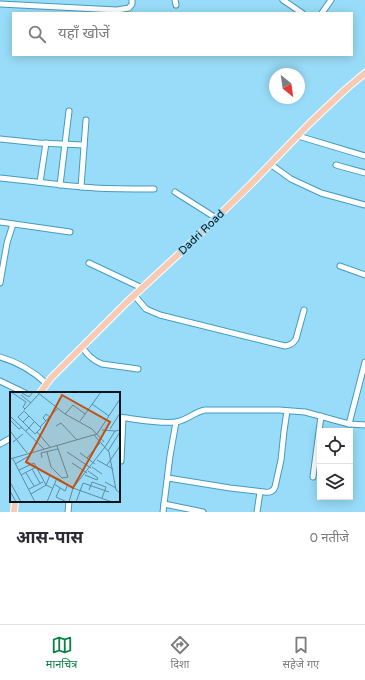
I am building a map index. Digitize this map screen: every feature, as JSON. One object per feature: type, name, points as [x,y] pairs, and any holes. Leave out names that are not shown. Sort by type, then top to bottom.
[{"type":"main road","name":"Dadri Road","points":[[41,392],[46,384],[134,295],[251,184],[329,105],[365,73]]},
{"type":"street","points":[[0,4],[42,3],[117,10],[129,8],[132,4],[132,0]]},
{"type":"street","points":[[284,0],[301,12]]},
{"type":"street","points":[[323,12],[331,0]]},
{"type":"street","points":[[60,185],[69,111]]},
{"type":"street","points":[[81,187],[86,120]]},
{"type":"street","points":[[298,136],[365,156]]},
{"type":"street","points":[[0,139],[84,146]]},
{"type":"street","points":[[40,182],[46,143]]},
{"type":"street","points":[[270,164],[291,179],[321,194],[365,205]]},
{"type":"street","points":[[336,165],[365,172]]},
{"type":"street","points":[[0,178],[81,187],[154,189]]},
{"type":"street","points":[[175,192],[216,218]]},
{"type":"street","points":[[0,222],[70,232]]},
{"type":"street","points":[[0,283],[1,270],[12,224]]},
{"type":"street","points":[[89,263],[142,288]]},
{"type":"street","points":[[340,266],[365,275]]},
{"type":"street","points":[[134,295],[146,309],[160,315],[285,346],[294,342],[296,339],[304,310]]},
{"type":"street","points":[[82,347],[91,358],[102,364],[138,369]]},
{"type":"street","points":[[0,357],[18,363],[38,376],[46,384]]},
{"type":"street","points":[[349,424],[365,362]]},
{"type":"street","points":[[0,381],[23,392]]},
{"type":"street","points":[[120,461],[121,418],[167,423],[184,420],[200,411],[206,410],[287,411],[305,412],[349,424],[365,425]]},
{"type":"street","points":[[168,478],[268,493],[274,490],[276,487],[281,460],[287,411]]},
{"type":"street","points":[[313,477],[321,416]]},
{"type":"street","points":[[163,512],[176,422]]},
{"type":"street","points":[[0,444],[10,439]]},
{"type":"street","points":[[257,512],[260,492]]},
{"type":"street","points":[[68,512],[69,502]]},
{"type":"street","points":[[164,504],[203,512]]}]
